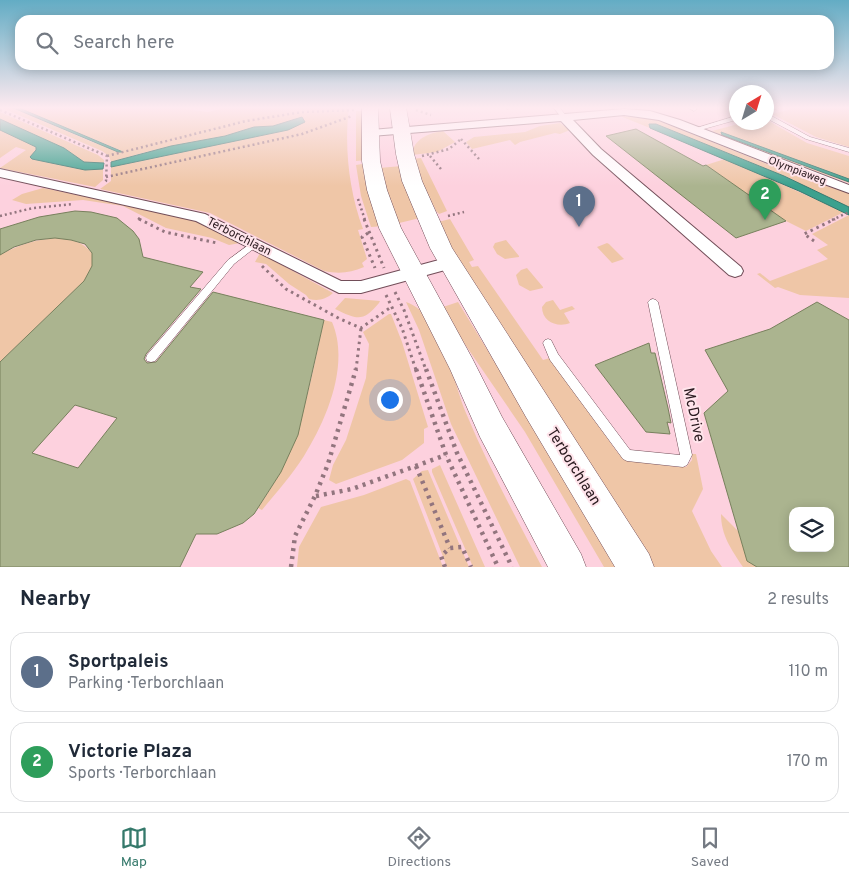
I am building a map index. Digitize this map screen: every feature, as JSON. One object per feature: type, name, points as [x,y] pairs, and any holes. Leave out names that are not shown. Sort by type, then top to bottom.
[{"type":"main road","points":[[371,133],[371,161],[377,190],[390,228],[462,366],[491,427],[568,567]]},
{"type":"main road","name":"Terborchlaan","points":[[402,133],[406,158],[418,197],[427,220],[450,263],[535,405],[636,567]]},
{"type":"street","points":[[580,133],[597,152],[735,270]]},
{"type":"street","name":"Olympiaweg","points":[[701,133],[786,167],[849,189]]},
{"type":"street","name":"Terborchlaan","points":[[0,173],[200,217],[249,248],[339,288],[361,287],[450,263]]},
{"type":"lane","points":[[800,133],[808,138],[849,150]]},
{"type":"lane","points":[[151,358],[231,262],[249,248]]},
{"type":"lane","name":"McDrive","points":[[548,343],[554,356],[627,455],[683,461],[686,455],[653,302]]},
{"type":"path","points":[[52,133],[107,158],[188,133]]},
{"type":"path","points":[[106,177],[304,133]]},
{"type":"path","points":[[454,133],[479,159]]},
{"type":"path","points":[[430,156],[441,168]]},
{"type":"path","points":[[106,171],[107,158]]},
{"type":"path","points":[[0,216],[32,208],[82,204]]},
{"type":"path","points":[[814,242],[804,234],[849,212]]},
{"type":"path","points":[[133,213],[145,223],[200,240],[249,248],[262,266],[286,289],[340,320],[361,328]]},
{"type":"path","points":[[390,280],[404,310],[458,453],[512,567]]},
{"type":"path","points":[[291,567],[295,536],[315,496],[328,464],[349,397],[357,365],[361,328],[391,307],[402,328],[446,455],[498,567]]},
{"type":"path","points":[[315,496],[352,489],[446,455]]},
{"type":"path","points":[[416,466],[450,548]]},
{"type":"path","points":[[445,567],[441,556],[450,548],[462,547],[471,567]]},
{"type":"shaded area","points":[[0,133],[8,133],[35,146],[32,159],[85,170],[103,169],[103,180],[95,187],[0,168],[26,150],[16,147],[0,158]]},
{"type":"shaded area","points":[[7,133],[32,133],[64,148],[84,162],[104,163],[103,169],[85,170],[32,159],[30,157],[36,150],[36,147]]},
{"type":"shaded area","points":[[32,133],[49,133],[98,155],[104,160],[104,163],[84,162],[64,148]]},
{"type":"shaded area","points":[[61,133],[72,133],[122,151],[80,133],[233,133],[146,152],[111,162],[109,156],[102,151]]},
{"type":"shaded area","points":[[74,133],[79,133],[123,152],[118,152]]},
{"type":"shaded area","points":[[233,133],[271,133],[111,167],[111,162],[171,146]]},
{"type":"shaded area","points":[[271,133],[347,133],[351,184],[363,229],[358,230],[367,259],[362,263],[364,267],[344,272],[324,271],[210,213],[100,189],[111,181],[111,167]]},
{"type":"shaded area","points":[[356,133],[366,133],[367,160],[356,161]]},
{"type":"shaded area","points":[[431,133],[446,133],[455,142],[437,152],[412,155],[415,145]]},
{"type":"shaded area","points":[[510,133],[553,133],[515,145],[510,140],[472,149],[466,142],[474,137]]},
{"type":"shaded area","points":[[663,133],[679,133],[784,176],[849,207],[849,215],[799,191]]},
{"type":"shaded area","points":[[679,133],[690,133],[810,181],[849,193],[849,207],[784,176]]},
{"type":"shaded area","points":[[718,133],[790,133],[807,143],[849,156],[849,183],[765,153]]},
{"type":"shaded area","points":[[721,133],[725,133],[849,179],[849,182]]},
{"type":"shaded area","points":[[809,133],[849,133],[849,147],[816,137]]},
{"type":"shaded area","points":[[421,158],[447,211],[439,214],[436,211],[411,159]]},
{"type":"shaded area","points":[[725,159],[844,212],[806,231],[786,221],[706,165]]},
{"type":"shaded area","points":[[368,163],[385,226],[371,227],[361,196],[356,165]]},
{"type":"shaded area","points":[[402,166],[420,218],[395,224],[379,168]]},
{"type":"shaded area","points":[[43,188],[185,217],[195,220],[240,243],[229,245],[212,238],[166,228],[123,206],[83,200],[26,204],[12,200],[22,194]]},
{"type":"shaded area","points":[[849,215],[849,298],[800,295],[778,287],[775,288],[757,274],[760,273],[770,281],[828,259],[817,250],[828,245],[812,234]]},
{"type":"shaded area","points":[[450,219],[474,260],[469,262],[472,267],[478,266],[543,360],[550,358],[618,453],[629,461],[679,467],[686,467],[692,460],[692,454],[696,454],[703,489],[692,511],[711,551],[722,567],[653,567],[434,223]]},
{"type":"shaded area","points":[[55,238],[71,240],[84,246],[92,253],[92,266],[84,281],[0,362],[0,255],[13,248],[40,240]]},
{"type":"shaded area","points":[[506,240],[519,257],[505,259],[497,254],[493,247],[495,243]]},
{"type":"shaded area","points":[[607,243],[624,259],[612,263],[597,247]]},
{"type":"shaded area","points":[[260,253],[333,293],[321,299],[309,299],[266,264],[255,262]]},
{"type":"shaded area","points":[[527,268],[543,288],[530,291],[519,285],[516,275],[521,270]]},
{"type":"shaded area","points":[[345,298],[380,301],[369,314],[355,317],[335,309]]},
{"type":"shaded area","points":[[553,300],[560,310],[572,306],[575,309],[564,313],[570,323],[556,324],[545,317],[542,307],[546,302]]},
{"type":"shaded area","points":[[406,302],[413,305],[430,320],[442,341],[474,433],[542,567],[520,567],[451,424],[419,330]]},
{"type":"shaded area","points":[[458,302],[620,567],[604,567],[525,432],[440,308]]},
{"type":"shaded area","points":[[391,314],[402,342],[428,427],[424,429],[424,443],[402,460],[336,484],[329,480],[333,465],[346,440],[366,378],[369,344],[363,332]]},
{"type":"shaded area","points":[[324,320],[332,322],[337,338],[338,355],[337,373],[328,408],[304,456],[262,510],[258,508],[284,464],[301,418]]},
{"type":"shaded area","points":[[440,465],[485,567],[473,567],[432,472],[432,469]]},
{"type":"shaded area","points":[[428,470],[469,567],[447,567],[413,479],[422,471]]},
{"type":"shaded area","points":[[406,479],[410,481],[443,567],[297,567],[299,547],[321,507],[364,495]]},
{"type":"shaded area","points":[[721,514],[739,532],[758,567],[743,567],[725,535]]},
{"type":"building","points":[[617,133],[644,133],[703,166],[706,165],[786,221],[736,238],[606,136]]},
{"type":"building","points":[[75,211],[91,212],[117,218],[133,231],[139,239],[143,257],[203,272],[190,287],[201,289],[146,354],[144,359],[147,363],[156,362],[213,292],[324,320],[298,435],[281,472],[254,514],[243,523],[217,534],[196,534],[180,567],[0,567],[0,362],[84,281],[92,266],[92,253],[85,244],[55,238],[36,240],[14,247],[0,255],[0,229],[39,217]],"holes":[[[75,405],[117,418],[78,468],[32,453]]]},
{"type":"building","points":[[817,302],[849,320],[849,567],[757,567],[747,561],[704,413],[728,391],[705,350],[770,329]]},
{"type":"building","points":[[649,343],[651,353],[655,353],[668,408],[671,423],[667,422],[670,434],[646,432],[595,365]]},
{"type":"place","name":"Victorie Plaza","points":[[765,220]]},
{"type":"place","name":"Sportpaleis","points":[[579,227]]}]
